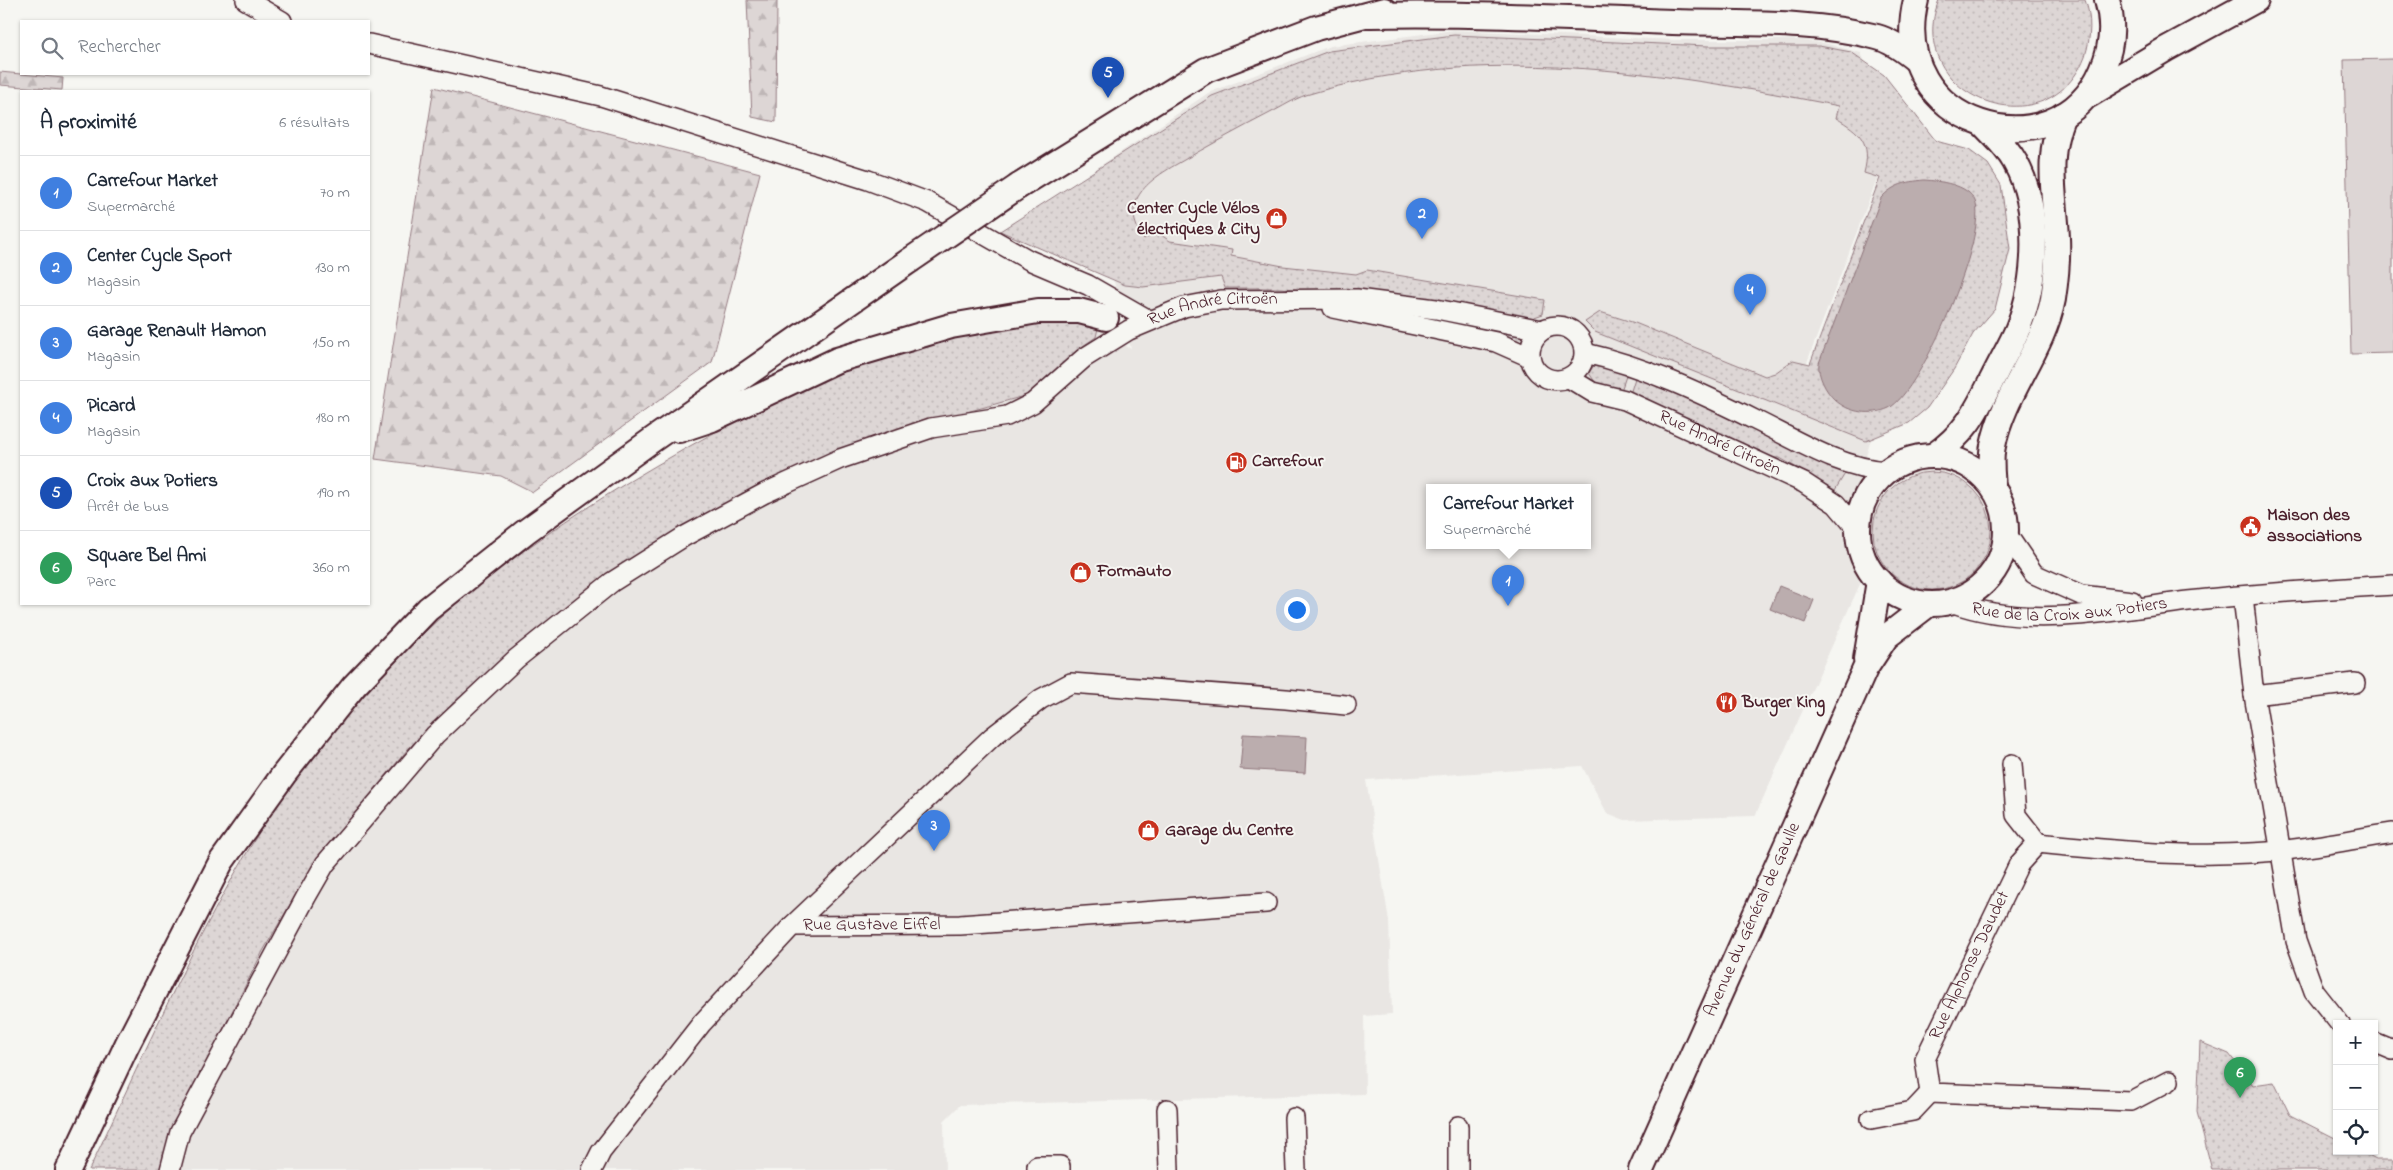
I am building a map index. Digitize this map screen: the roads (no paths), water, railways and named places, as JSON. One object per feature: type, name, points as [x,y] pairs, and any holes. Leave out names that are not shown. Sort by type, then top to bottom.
[{"type":"main road","points":[[68,1170],[128,1045],[221,862],[284,774],[354,686],[428,609],[525,532],[652,440],[908,261],[1019,186],[1206,70],[1316,28],[1370,15],[1414,0]]},
{"type":"main road","points":[[1916,0],[1912,16],[1912,38],[1916,60],[1926,82],[1942,100],[1960,115],[1983,124],[2003,128],[2024,128],[2044,123],[2063,115],[2084,98],[2166,49],[2256,0]]},
{"type":"main road","points":[[2084,98],[2098,79],[2108,57],[2112,34],[2110,3]]},
{"type":"main road","points":[[1370,15],[1459,14],[1675,22],[1790,23],[1880,38],[1901,48],[1916,60]]},
{"type":"main road","points":[[1993,487],[1992,447],[1998,426],[2041,337],[2053,300],[2057,239],[2052,154],[2055,134],[2063,115]]},
{"type":"main road","points":[[1933,456],[1961,435],[1982,401],[2018,328],[2031,280],[2033,260],[2031,215],[2025,188],[2015,162],[2002,143],[1983,124]]},
{"type":"main road","points":[[652,440],[712,419],[837,360],[951,326],[1038,311],[1080,311],[1106,318]]},
{"type":"main road","points":[[1933,456],[1950,458],[1967,464],[1981,474],[1993,487],[2003,509],[2006,533],[2004,548],[1990,576],[1979,587],[1940,603],[1911,601],[1894,593],[1879,581],[1867,566],[1860,549],[1858,530],[1860,513],[1865,497],[1887,471],[1901,462],[1933,456]]},
{"type":"main road","name":"Avenue du Général de Gaulle","points":[[1864,669],[1879,581]]},
{"type":"main road","name":"Avenue du Général de Gaulle","points":[[1641,1170],[1864,669],[1886,637],[1940,603]]},
{"type":"street","points":[[246,0],[280,20]]},
{"type":"street","points":[[370,44],[601,96],[868,180],[927,202],[1029,260],[1088,285],[1149,320]]},
{"type":"street","points":[[1088,285],[1104,310],[1106,318],[1129,330]]},
{"type":"street","name":"Rue André Citroën","points":[[170,1170],[180,1132],[325,864],[435,735],[516,659],[612,582],[685,536],[765,493],[840,459],[931,428],[1007,416],[1034,403],[1084,358],[1129,330],[1149,320],[1184,307],[1221,300],[1298,301],[1357,299],[1436,309],[1542,330]]},
{"type":"street","name":"Rue André Citroën","points":[[1298,301],[1496,342],[1530,358]]},
{"type":"street","points":[[1556,325],[1572,329],[1583,343],[1585,352],[1580,367],[1569,378],[1553,380],[1545,378],[1533,366],[1530,358],[1531,342],[1542,330],[1556,325]]},
{"type":"street","name":"Rue André Citroën","points":[[1585,352],[1634,367],[1678,385],[1826,455],[1853,465],[1887,471]]},
{"type":"street","name":"Rue André Citroën","points":[[1569,378],[1592,392],[1625,400],[1804,483],[1836,504],[1858,530]]},
{"type":"street","name":"Rue de la Croix aux Potiers","points":[[2006,533],[2034,574],[2081,595],[2125,601],[2188,601]]},
{"type":"street","name":"Rue de la Croix aux Potiers","points":[[1940,603],[1995,614],[2048,616],[2124,611],[2188,601],[2243,596],[2393,585]]},
{"type":"street","points":[[2243,596],[2254,695],[2296,940],[2314,991],[2337,1020]]},
{"type":"street","points":[[792,926],[992,737],[1041,699],[1071,683],[1346,705]]},
{"type":"street","points":[[2254,695],[2355,683]]},
{"type":"street","points":[[2012,764],[2016,815],[2038,843],[2115,850],[2180,853],[2249,853],[2280,851],[2393,833]]},
{"type":"street","name":"Rue Alphonse Daudet","points":[[1930,1092],[1925,1059],[2019,864],[2038,843]]},
{"type":"street","name":"Rue Gustave Eiffel","points":[[592,1170],[601,1152],[702,1023],[792,926],[960,925],[1266,903]]},
{"type":"street","points":[[2378,1044],[2393,1050]]},
{"type":"street","points":[[1871,1119],[1913,1111],[1930,1092],[2131,1101],[2169,1081]]},
{"type":"street","points":[[1167,1109],[1169,1170]]},
{"type":"street","points":[[1294,1118],[1296,1170]]},
{"type":"street","points":[[1458,1126],[1458,1170]]},
{"type":"street","points":[[1037,1170],[1037,1166],[1060,1166],[1060,1170]]},
{"type":"place","name":"Croix aux Potiers","points":[[1108,98]]},
{"type":"place","name":"Center Cycle Vélos électriques & City","points":[[1276,219]]},
{"type":"place","name":"Center Cycle Sport","points":[[1422,239]]},
{"type":"place","name":"Picard","points":[[1750,315]]},
{"type":"place","name":"Carrefour","points":[[1236,462]]},
{"type":"place","name":"Maison des associations","points":[[2251,526]]},
{"type":"place","name":"Formauto","points":[[1081,572]]},
{"type":"place","name":"Carrefour Market","points":[[1508,606]]},
{"type":"place","name":"Burger King","points":[[1726,703]]},
{"type":"place","name":"Garage du Centre","points":[[1149,831]]},
{"type":"place","name":"Garage Renault Hamon","points":[[934,851]]},
{"type":"place","name":"Square Bel Ami","points":[[2240,1098]]}]
